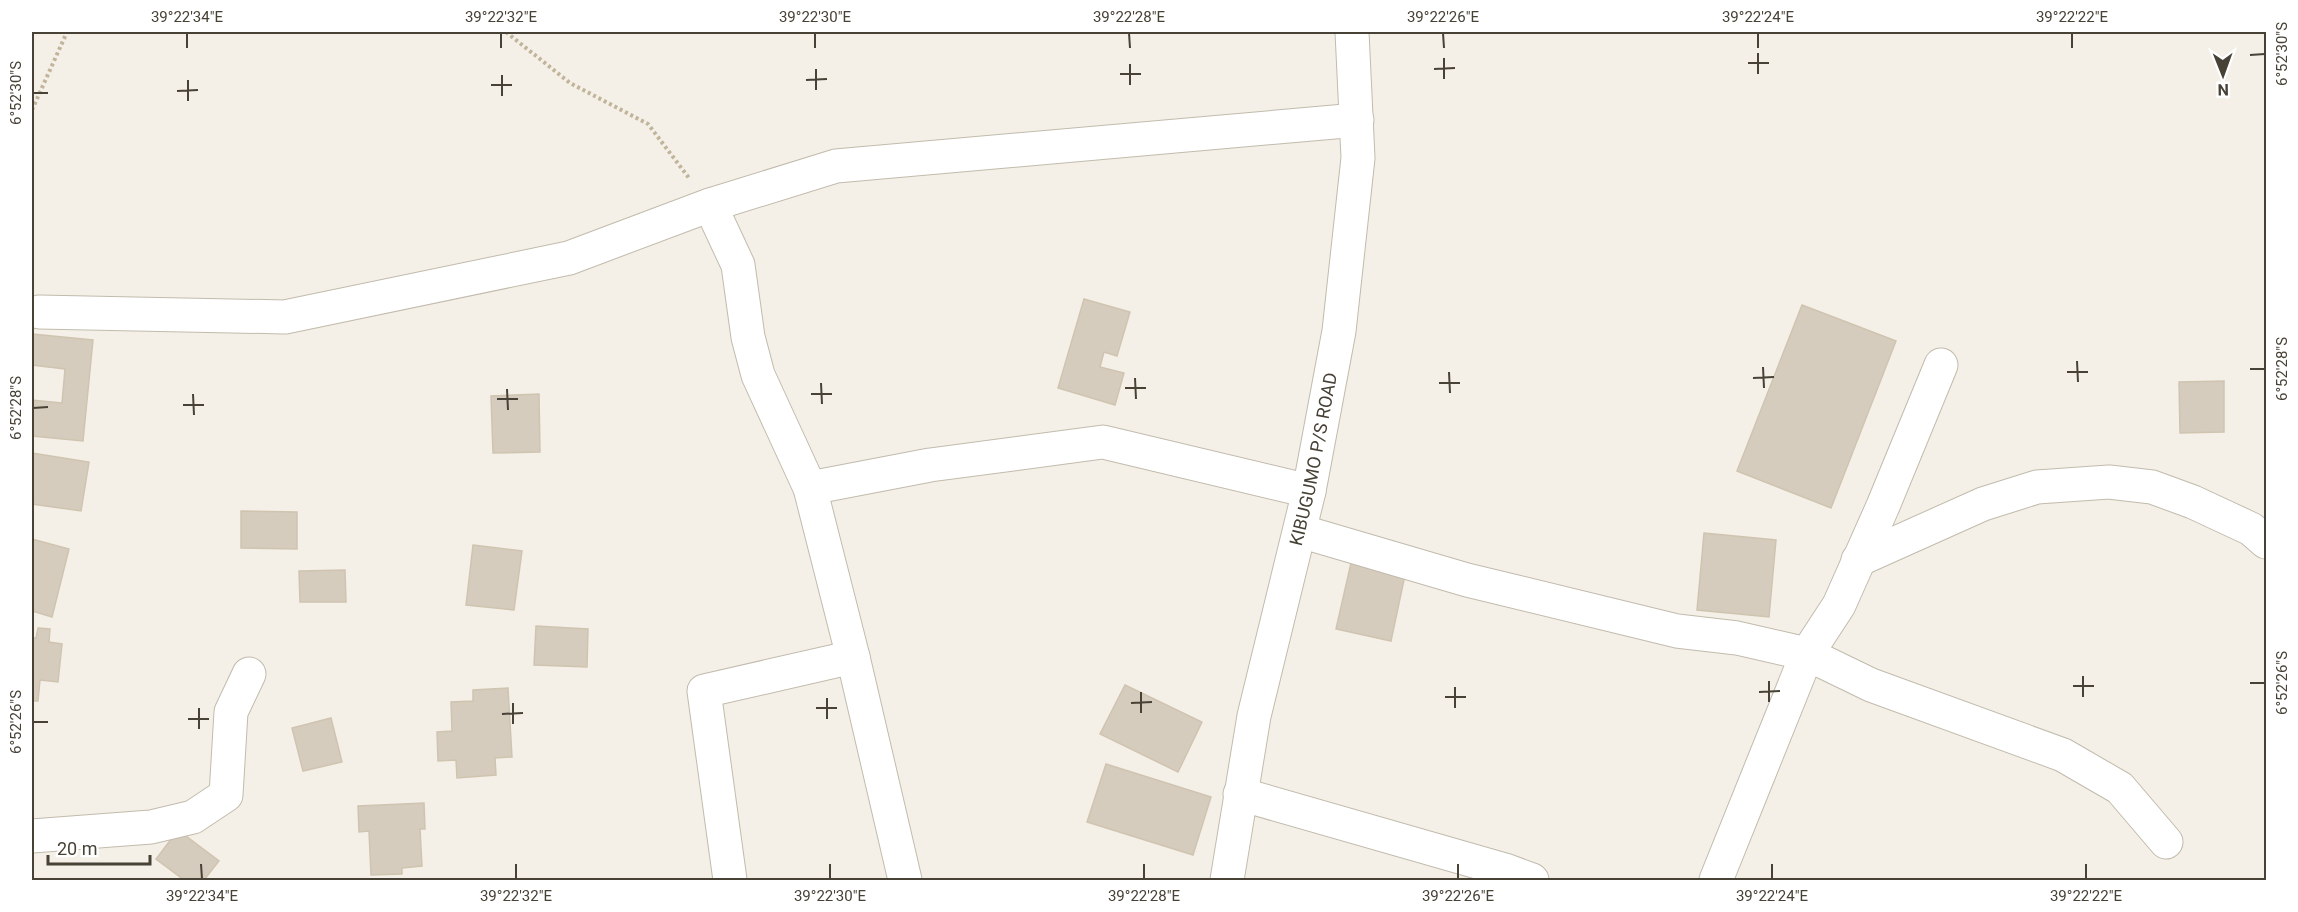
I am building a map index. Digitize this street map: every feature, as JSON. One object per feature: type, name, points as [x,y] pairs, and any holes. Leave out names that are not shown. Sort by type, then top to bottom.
[{"type":"street","name":"KIBUGUMO P/S ROAD","points":[[1227,880],[1254,716],[1310,491],[1339,331],[1358,158],[1352,32]]},
{"type":"street","points":[[39,312],[285,317],[569,258],[710,205],[836,166],[1357,120]]},
{"type":"street","points":[[710,205],[738,265],[748,337],[758,375],[772,401],[810,488],[853,657],[905,880]]},
{"type":"street","points":[[1716,880],[1806,654],[1839,605],[1941,365]]},
{"type":"street","points":[[810,488],[930,465],[1103,442],[1310,491]]},
{"type":"street","points":[[1858,560],[1983,504],[2037,487],[2109,482],[2152,487],[2193,502],[2251,529],[2266,542]]},
{"type":"street","points":[[1300,531],[1467,580],[1677,631],[1737,638],[1806,654],[1871,685],[2063,755],[2120,788],[2166,842]]},
{"type":"street","points":[[730,880],[704,692],[853,657]]},
{"type":"street","points":[[32,836],[151,827],[193,817],[226,795],[231,712],[249,675]]},
{"type":"street","points":[[1240,794],[1532,880]]},
{"type":"path","points":[[32,110],[67,32]]},
{"type":"path","points":[[506,32],[570,83],[648,124],[710,205]]},
{"type":"building","points":[[1084,299],[1130,312],[1117,356],[1104,352],[1100,367],[1124,373],[1115,405],[1058,388]]},
{"type":"building","points":[[1802,305],[1896,341],[1831,508],[1737,471]]},
{"type":"building","points":[[32,334],[93,340],[83,441],[32,436],[32,400],[62,403],[65,369],[32,365]]},
{"type":"building","points":[[2224,381],[2224,432],[2180,433],[2179,382]]},
{"type":"building","points":[[539,394],[540,452],[493,453],[491,396]]},
{"type":"building","points":[[32,453],[89,462],[81,511],[32,504]]},
{"type":"building","points":[[241,511],[297,512],[297,549],[241,548]]},
{"type":"building","points":[[1704,533],[1776,540],[1769,617],[1697,610]]},
{"type":"building","points":[[32,539],[69,549],[52,617],[32,611]]},
{"type":"building","points":[[473,545],[522,551],[514,610],[466,605]]},
{"type":"building","points":[[1351,563],[1405,575],[1391,641],[1336,629]]},
{"type":"building","points":[[345,570],[346,602],[300,602],[299,571]]},
{"type":"building","points":[[536,626],[588,629],[587,667],[534,665]]},
{"type":"building","points":[[38,628],[50,629],[49,642],[62,644],[58,682],[40,680],[38,701],[32,701],[32,638],[36,638]]},
{"type":"building","points":[[1125,685],[1202,722],[1178,772],[1100,734]]},
{"type":"building","points":[[508,688],[512,757],[495,758],[496,775],[457,778],[456,760],[438,761],[437,732],[452,731],[451,702],[473,701],[473,690]]},
{"type":"building","points":[[331,718],[342,762],[303,771],[292,728]]},
{"type":"building","points":[[1106,764],[1211,797],[1193,855],[1087,822]]},
{"type":"building","points":[[424,803],[425,829],[420,829],[422,866],[402,868],[402,874],[371,875],[369,831],[359,832],[358,806]]},
{"type":"building","points":[[178,830],[219,861],[204,880],[184,880],[156,859]]}]
